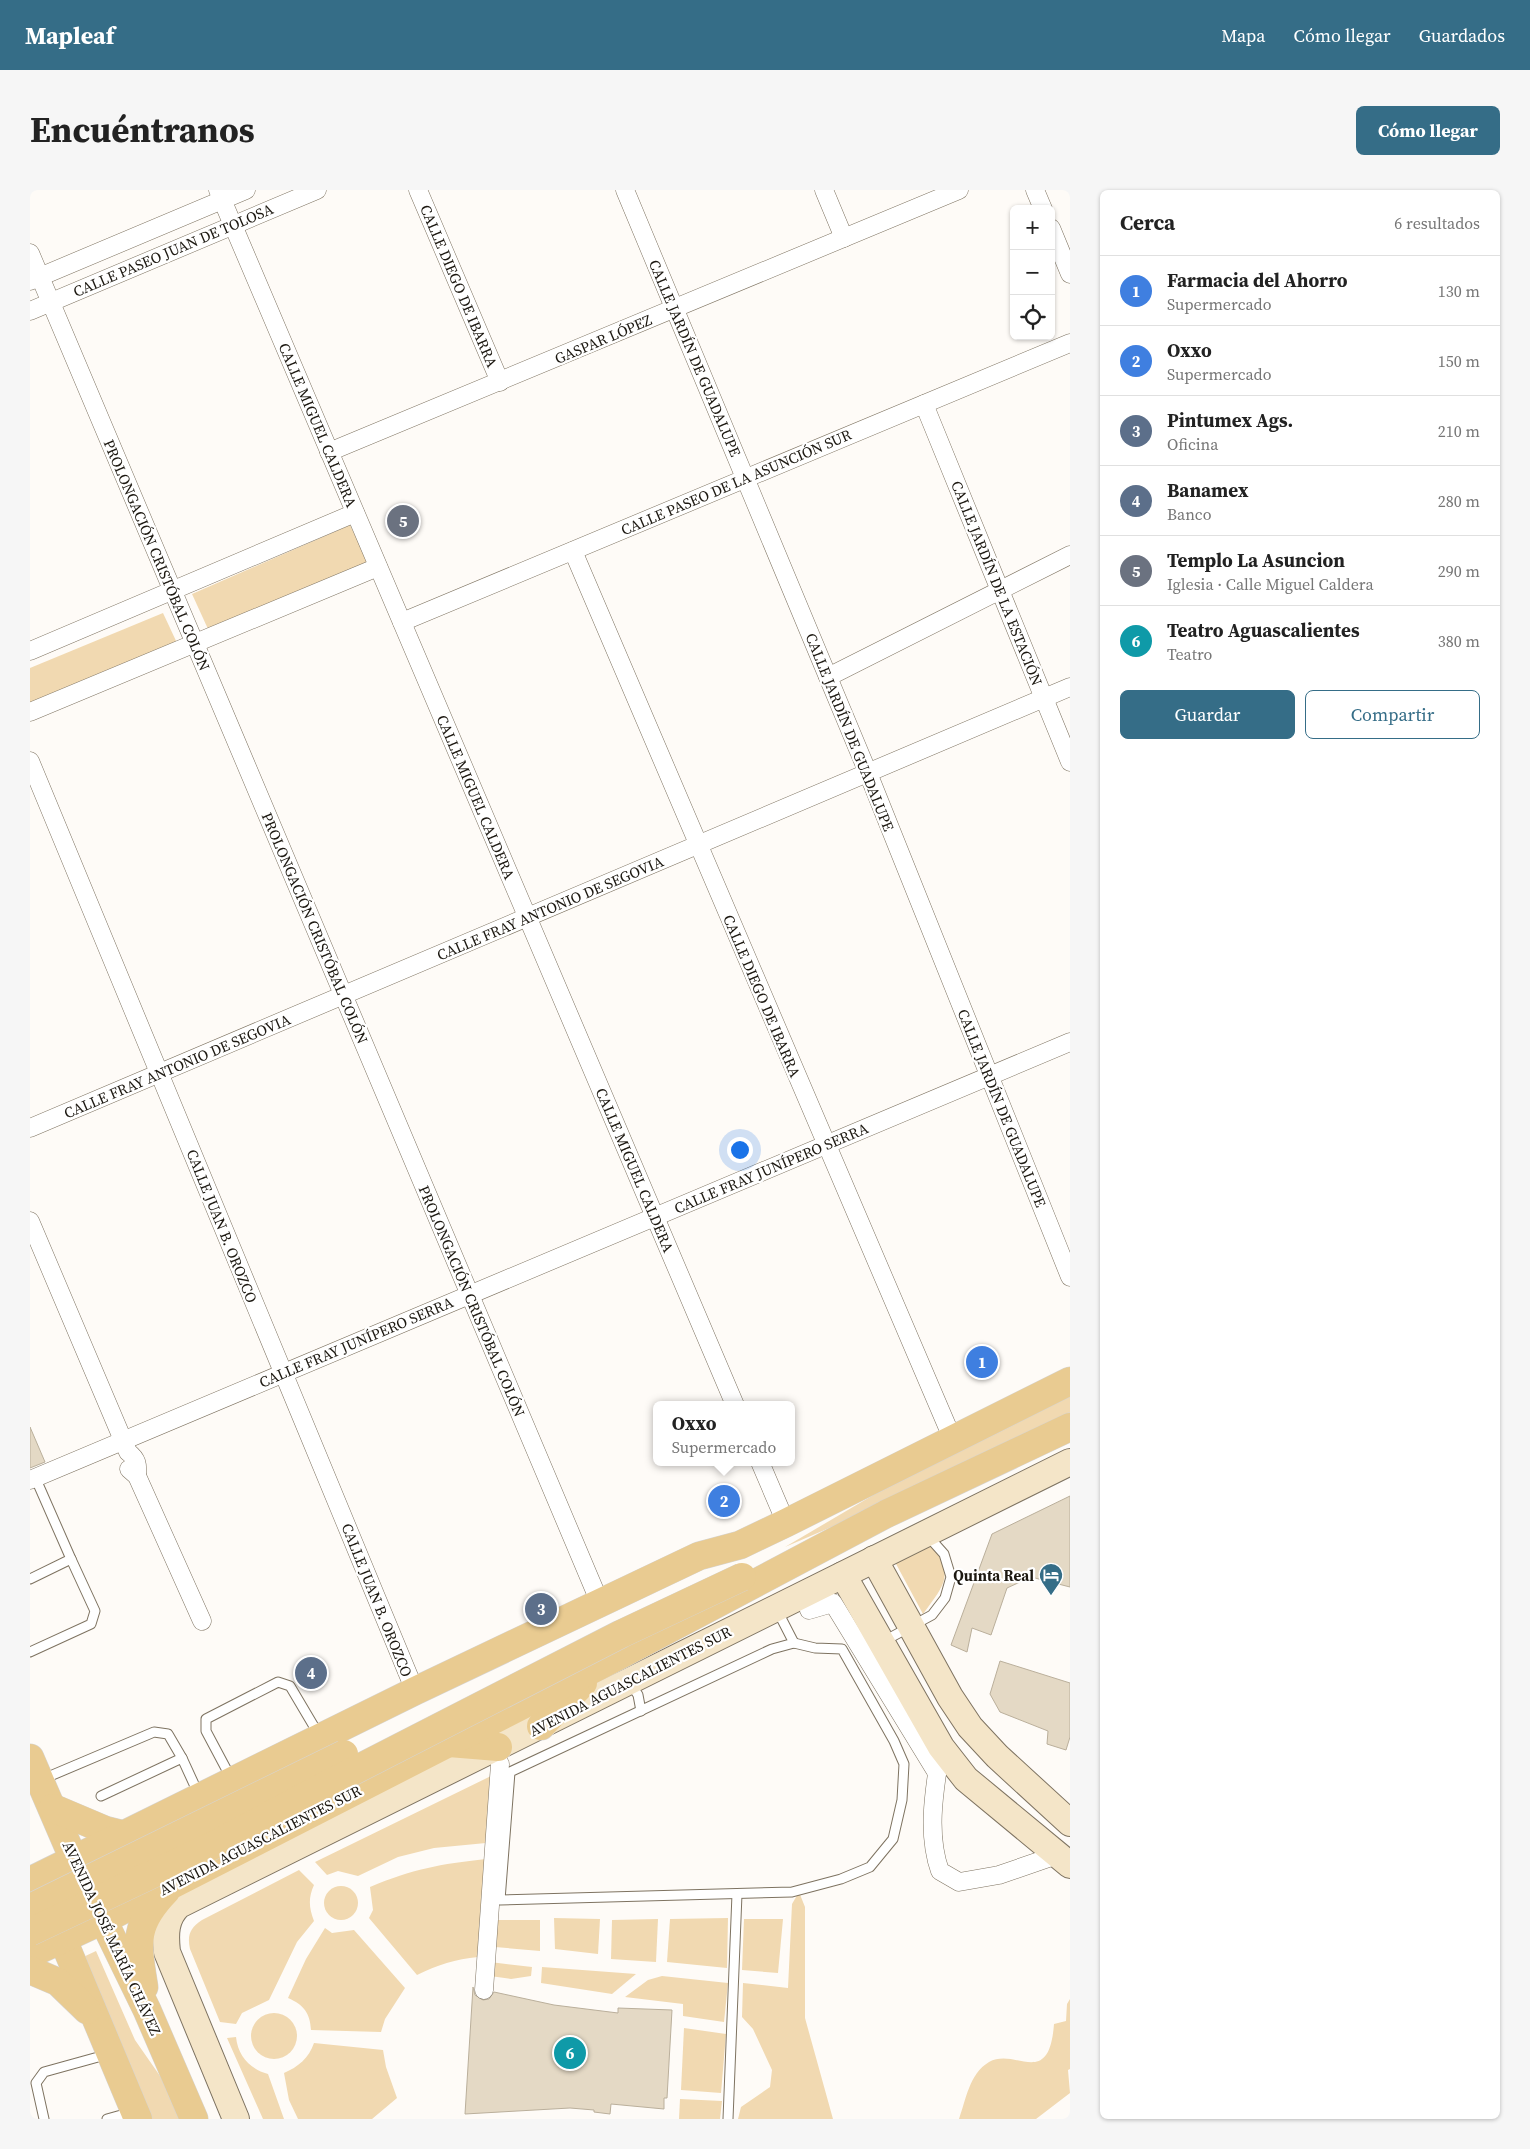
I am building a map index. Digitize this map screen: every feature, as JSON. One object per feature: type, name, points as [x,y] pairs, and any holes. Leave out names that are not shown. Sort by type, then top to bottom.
[{"type":"main road","points":[[136,2115],[62,1939],[32,1874],[74,1860],[415,1691],[699,1556],[740,1545],[1070,1382]]},
{"type":"main road","name":"AVENIDA AGUASCALIENTES SUR","points":[[30,1954],[103,1920],[185,1890],[277,1832],[599,1666],[886,1514],[1070,1427]]},
{"type":"main road","name":"AVENIDA AGUASCALIENTES SUR","points":[[30,1932],[214,1845],[328,1784],[595,1648],[841,1531],[886,1514]]},
{"type":"main road","points":[[30,1908],[332,1761],[708,1570],[740,1545]]},
{"type":"main road","points":[[541,1726],[599,1666]]},
{"type":"main road","points":[[449,1743],[503,1761]]},
{"type":"main road","points":[[277,1832],[261,1824],[252,1813],[248,1800],[258,1778],[278,1759]]},
{"type":"main road","name":"AVENIDA JOSÉ MARÍA CHÁVEZ","points":[[35,1769],[74,1860],[147,2010],[194,2119]]},
{"type":"main road","points":[[53,1808],[105,1830],[126,1835]]},
{"type":"main road","points":[[147,2010],[137,1946],[139,1934],[154,1904],[185,1890]]},
{"type":"main road","points":[[30,1970],[58,1982],[95,2016]]},
{"type":"street","name":"CALLE PASEO JUAN DE TOLOSA","points":[[35,279],[220,195],[246,190]]},
{"type":"street","name":"CALLE PASEO JUAN DE TOLOSA","points":[[30,311],[317,190]]},
{"type":"street","name":"CALLE DIEGO DE IBARRA","points":[[418,190],[500,382]]},
{"type":"street","name":"CALLE JARDÍN DE GUADALUPE","points":[[625,190],[868,773],[1070,1277]]},
{"type":"street","points":[[824,190],[844,238]]},
{"type":"street","name":"GASPAR LÓPEZ","points":[[330,452],[959,190]]},
{"type":"street","points":[[1035,190],[1041,205]]},
{"type":"street","name":"CALLE MIGUEL CALDERA","points":[[220,195],[733,1401]]},
{"type":"street","points":[[1055,238],[1070,274]]},
{"type":"street","name":"PROLONGACIÓN CRISTÓBAL COLÓN","points":[[30,253],[35,279],[51,302],[600,1603]]},
{"type":"street","name":"CALLE PASEO DE LA ASUNCIÓN SUR","points":[[402,622],[1070,343]]},
{"type":"street","name":"CALLE JARDÍN DE LA ESTACIÓN","points":[[924,404],[1070,762]]},
{"type":"street","points":[[30,652],[355,513]]},
{"type":"street","name":"CALLE DIEGO DE IBARRA","points":[[573,551],[952,1440]]},
{"type":"street","points":[[828,677],[1070,555]]},
{"type":"street","points":[[30,712],[378,567]]},
{"type":"street","name":"CALLE FRAY ANTONIO DE SEGOVIA","points":[[30,1128],[1070,687]]},
{"type":"street","name":"CALLE JUAN B. OROZCO","points":[[30,761],[415,1691]]},
{"type":"street","name":"CALLE FRAY JUNÍPERO SERRA","points":[[33,1478],[126,1446],[283,1373],[1070,1042]]},
{"type":"street","points":[[30,1221],[126,1446],[125,1461],[129,1469],[137,1476],[202,1621]]},
{"type":"street","name":"AVENIDA AGUASCALIENTES SUR","points":[[185,1890],[503,1761],[541,1726],[776,1607],[1070,1462]]},
{"type":"street","points":[[762,1466],[786,1523]]},
{"type":"street","points":[[874,1559],[950,1697],[970,1727],[996,1756],[1070,1823]]},
{"type":"street","points":[[843,1575],[880,1643],[937,1773]]},
{"type":"street","points":[[809,1610],[833,1604],[917,1726],[941,1747],[966,1778],[1064,1860]]},
{"type":"street","points":[[941,1747],[933,1827],[934,1854],[940,1872],[959,1882],[1064,1860]]},
{"type":"street","points":[[484,1990],[503,1761]]},
{"type":"street","points":[[185,1890],[179,1904],[172,1911],[167,1922],[167,1952],[236,2119]]},
{"type":"lane","points":[[30,1652],[91,1624],[95,1611],[33,1478]]},
{"type":"lane","points":[[880,1643],[932,1615],[945,1598],[951,1577],[944,1554],[925,1533]]},
{"type":"lane","points":[[30,1579],[71,1559]]},
{"type":"lane","points":[[776,1607],[794,1643]]},
{"type":"lane","points":[[794,1643],[815,1648],[842,1649],[894,1741],[904,1764],[902,1800],[893,1839],[870,1866],[841,1879],[792,1892],[500,1900],[503,1761],[641,1711],[772,1649],[794,1643]]},
{"type":"lane","points":[[630,1681],[638,1695],[641,1711]]},
{"type":"lane","points":[[233,1781],[206,1731],[206,1719],[278,1682],[290,1686],[321,1738]]},
{"type":"lane","points":[[894,1741],[917,1726]]},
{"type":"lane","points":[[35,1769],[154,1732],[168,1734],[182,1758],[200,1797]]},
{"type":"lane","points":[[102,1796],[182,1758]]},
{"type":"lane","points":[[728,2119],[736,1976],[737,1894]]},
{"type":"lane","points":[[44,2119],[36,2084],[44,2072],[111,2054]]},
{"type":"lane","points":[[106,2119],[136,2115]]},
{"type":"shaded area","points":[[350,525],[368,562],[208,629],[192,594]]},
{"type":"shaded area","points":[[163,613],[177,643],[30,704],[30,668]]},
{"type":"shaded area","points":[[1070,1393],[1070,1415],[934,1483],[785,1547],[926,1464]]},
{"type":"shaded area","points":[[929,1542],[942,1562],[945,1571],[942,1586],[923,1614],[895,1562]]},
{"type":"shaded area","points":[[491,1776],[486,1843],[434,1848],[398,1857],[358,1876],[338,1871],[327,1875],[315,1862]]},
{"type":"shaded area","points":[[486,1859],[478,1957],[447,1963],[417,1975],[369,1918],[373,1910],[370,1887],[427,1868]]},
{"type":"shaded area","points":[[299,1870],[314,1885],[310,1903],[314,1921],[297,1942],[269,2000],[242,2013],[236,2024],[220,2022],[190,1949],[190,1932],[202,1920]]},
{"type":"shaded area","points":[[341,1886],[353,1891],[358,1903],[353,1915],[341,1920],[329,1915],[324,1903],[329,1891]]},
{"type":"shaded area","points":[[799,1892],[805,1907],[805,2018],[833,2119],[738,2119],[741,2107],[770,2087],[772,2070],[753,2029],[742,2017],[743,1983],[788,1988],[792,1904]]},
{"type":"shaded area","points":[[554,1918],[600,1919],[598,1954],[555,1949]]},
{"type":"shaded area","points":[[728,1918],[727,1968],[667,1962],[670,1919]]},
{"type":"shaded area","points":[[658,1919],[656,1962],[611,1959],[612,1920]]},
{"type":"shaded area","points":[[744,1919],[783,1919],[778,1973],[742,1970]]},
{"type":"shaded area","points":[[496,1920],[540,1920],[540,1951],[495,1947]]},
{"type":"shaded area","points":[[325,1928],[332,1933],[354,1930],[405,1988],[385,2019],[381,2032],[311,2030],[308,2014],[302,2007],[288,1998],[306,1959]]},
{"type":"shaded area","points":[[96,1951],[135,2040],[190,2119],[144,2119],[79,1959]]},
{"type":"shaded area","points":[[490,1962],[532,1967],[531,1976],[511,1979],[490,1976]]},
{"type":"shaded area","points":[[542,1967],[636,1974],[612,1994],[541,1983]]},
{"type":"shaded area","points":[[662,1976],[728,1983],[724,2022],[683,2016],[683,2004],[625,1997],[648,1980]]},
{"type":"shaded area","points":[[1070,1999],[1070,2069],[1068,2070],[1070,2093],[1036,2119],[959,2119],[973,2080],[982,2067],[989,2062],[999,2059],[1030,2062],[1038,2061],[1046,2056],[1051,2044],[1054,2024],[1066,2021],[1067,2004]]},
{"type":"shaded area","points":[[274,2013],[287,2017],[293,2023],[297,2036],[293,2049],[287,2055],[274,2059],[261,2055],[255,2049],[251,2036],[255,2023],[261,2017]]},
{"type":"shaded area","points":[[684,2028],[726,2034],[721,2093],[681,2090]]},
{"type":"shaded area","points":[[236,2037],[239,2050],[246,2061],[256,2069],[268,2074],[284,2119],[263,2119],[227,2038]]},
{"type":"shaded area","points":[[314,2043],[383,2050],[386,2067],[397,2098],[372,2119],[298,2119],[289,2100],[284,2073],[302,2061]]},
{"type":"shaded area","points":[[680,2099],[722,2101],[720,2119],[679,2119]]},
{"type":"building","points":[[30,1427],[45,1462],[30,1468]]},
{"type":"building","points":[[1070,1496],[1070,1587],[1031,1577],[1007,1588],[991,1635],[972,1628],[967,1652],[951,1645],[992,1534]]},
{"type":"building","points":[[1000,1661],[1070,1683],[1070,1737],[1066,1750],[1047,1744],[1048,1731],[1000,1712],[990,1694]]},
{"type":"building","points":[[473,1987],[475,1995],[483,2000],[489,1999],[494,1992],[554,2005],[618,2013],[618,2008],[672,2010],[667,2098],[664,2098],[664,2109],[611,2104],[610,2114],[594,2112],[594,2110],[570,2108],[465,2114]]},
{"type":"place","name":"Templo La Asuncion","points":[[403,521]]},
{"type":"place","name":"Farmacia del Ahorro","points":[[982,1362]]},
{"type":"place","name":"Oxxo","points":[[724,1501]]},
{"type":"place","name":"Quinta Real","points":[[1051,1596]]},
{"type":"place","name":"Pintumex Ags.","points":[[541,1609]]},
{"type":"place","name":"Banamex","points":[[311,1673]]},
{"type":"place","name":"Teatro Aguascalientes","points":[[570,2053]]}]
